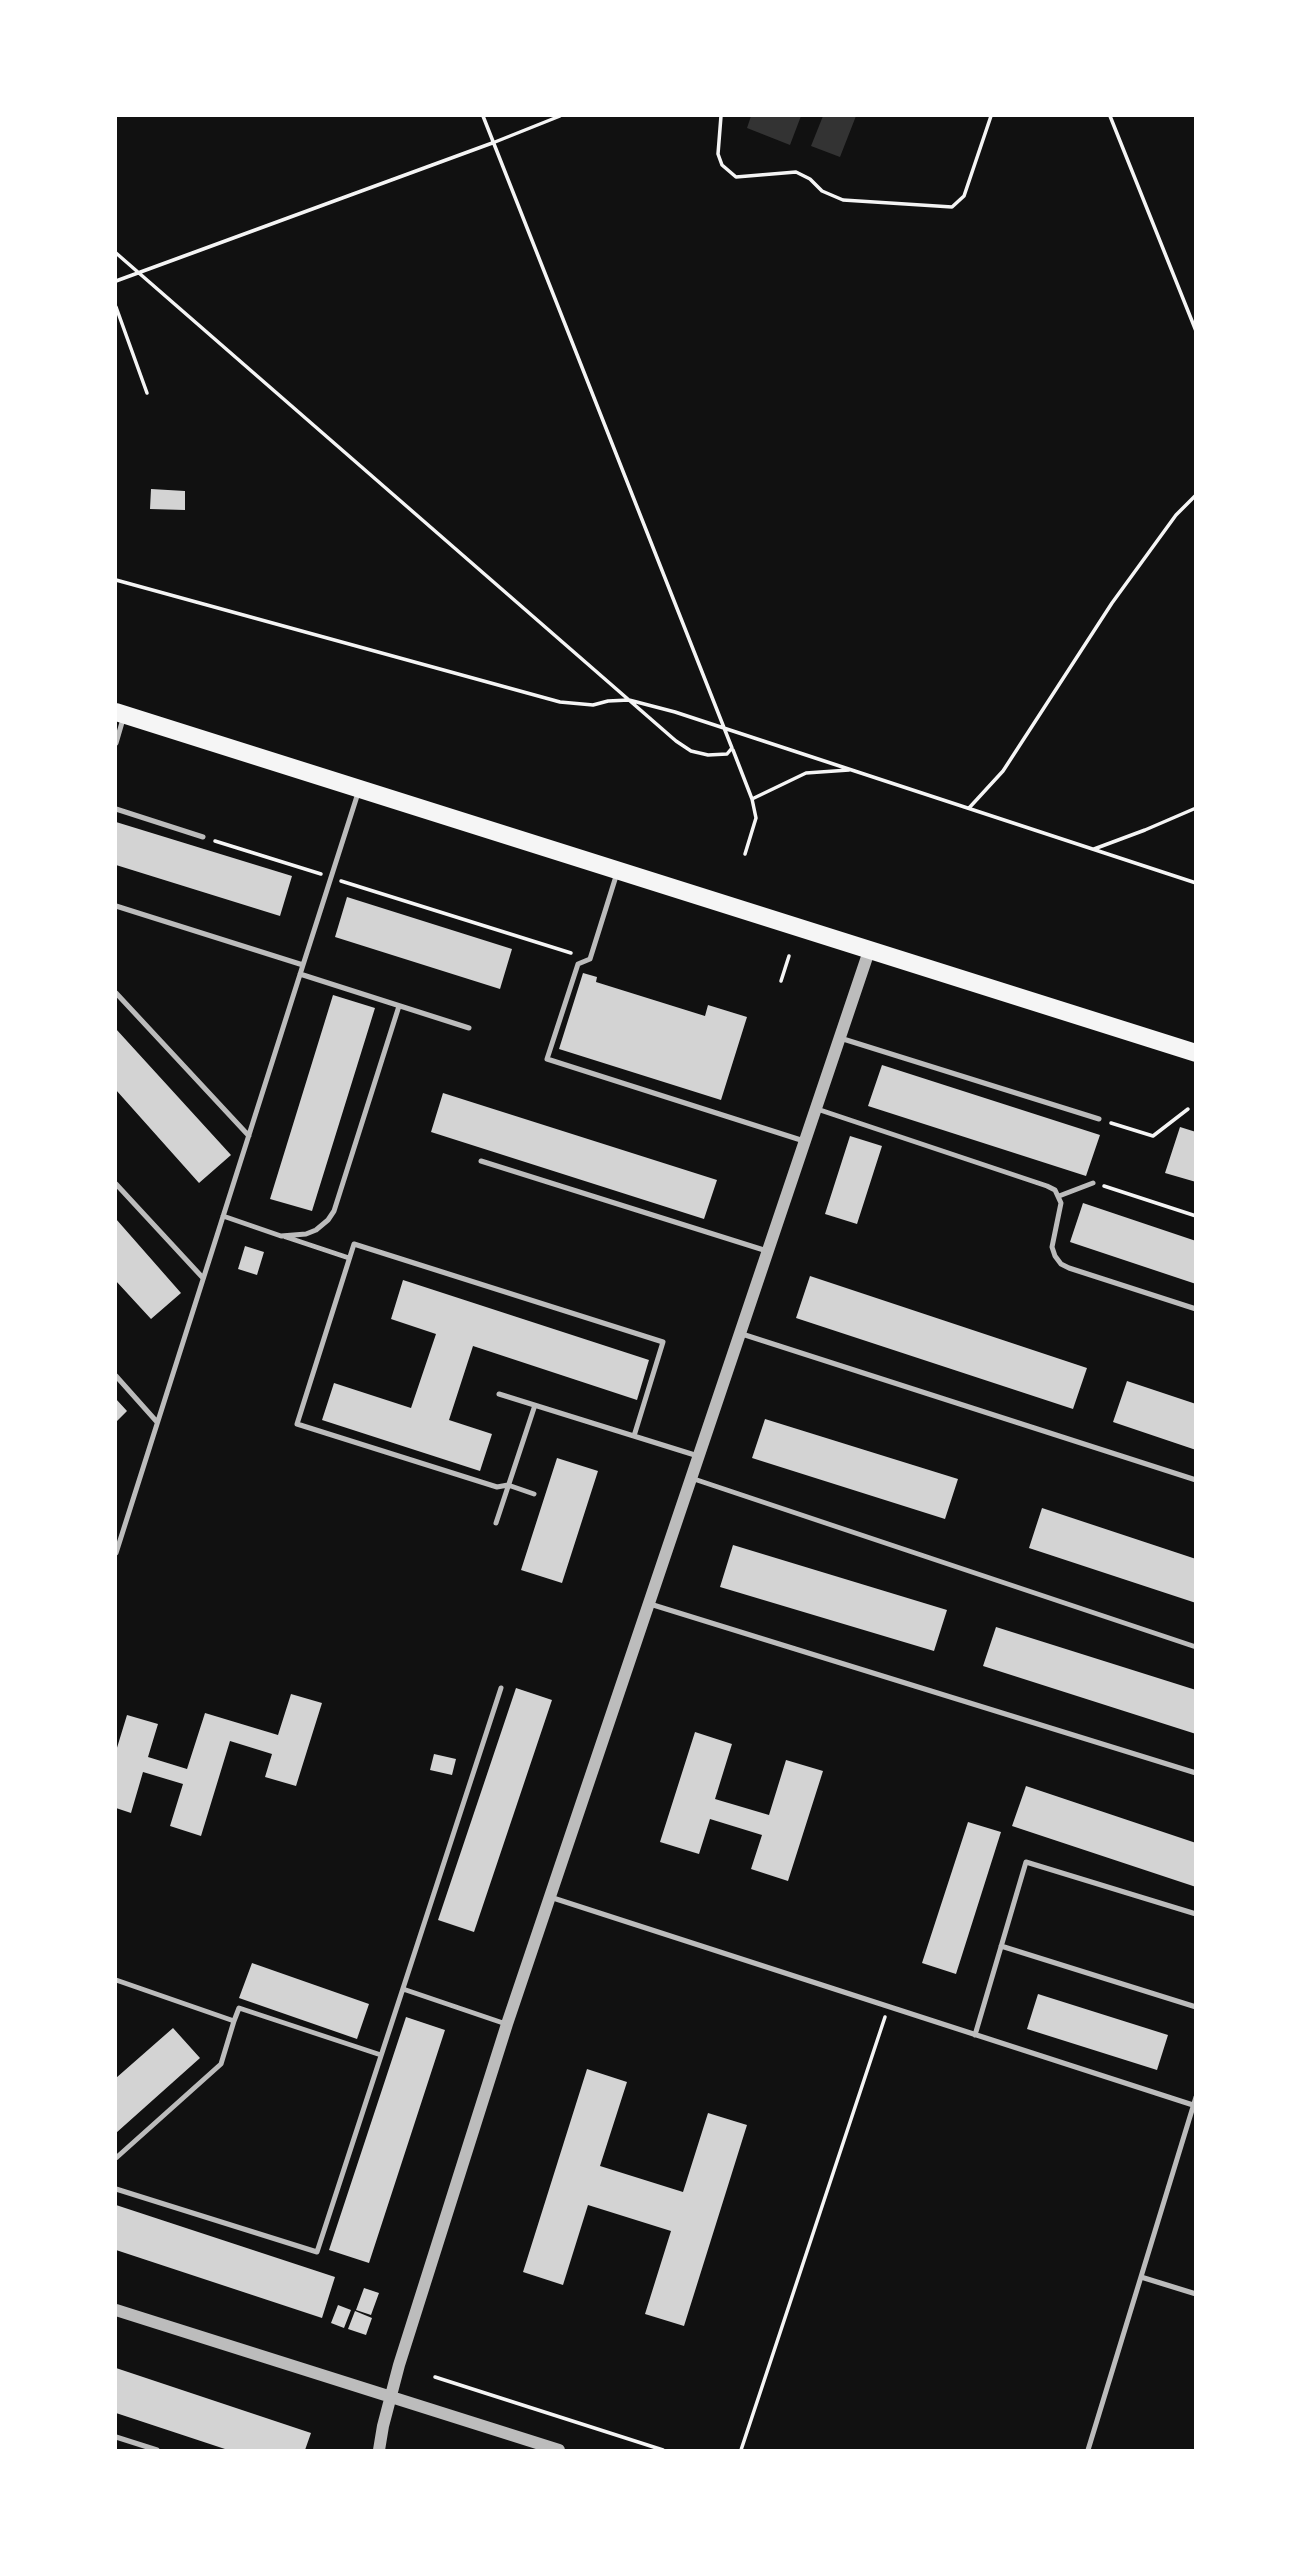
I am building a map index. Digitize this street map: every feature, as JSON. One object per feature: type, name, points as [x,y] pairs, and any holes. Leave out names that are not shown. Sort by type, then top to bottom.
[{"type":"main road","points":[[120,714],[1195,1053]]},
{"type":"street","points":[[379,2451],[390,2397],[508,2024],[869,951]]},
{"type":"street","points":[[116,2311],[559,2451]]},
{"type":"lane","points":[[116,743],[120,714]]},
{"type":"lane","points":[[116,1553],[359,789]]},
{"type":"lane","points":[[116,809],[203,837]]},
{"type":"lane","points":[[618,870],[590,959],[578,964],[547,1059],[804,1141]]},
{"type":"lane","points":[[116,905],[303,965]]},
{"type":"lane","points":[[300,974],[469,1028]]},
{"type":"lane","points":[[116,993],[248,1136]]},
{"type":"lane","points":[[281,1236],[306,1234],[316,1230],[334,1211],[399,1006]]},
{"type":"lane","points":[[840,1038],[1099,1119]]},
{"type":"lane","points":[[815,1108],[1047,1186],[1059,1196],[1061,1209],[1052,1247],[1061,1264],[1195,1309]]},
{"type":"lane","points":[[481,1161],[767,1251]]},
{"type":"lane","points":[[1059,1196],[1093,1182]]},
{"type":"lane","points":[[116,1184],[203,1278]]},
{"type":"lane","points":[[223,1216],[349,1258]]},
{"type":"lane","points":[[534,1494],[508,1485],[497,1487],[297,1424],[354,1244],[663,1342],[634,1436]]},
{"type":"lane","points":[[740,1333],[1195,1480]]},
{"type":"lane","points":[[116,1376],[158,1422]]},
{"type":"lane","points":[[499,1394],[698,1456]]},
{"type":"lane","points":[[496,1523],[534,1405]]},
{"type":"lane","points":[[691,1478],[1195,1647]]},
{"type":"lane","points":[[649,1604],[1195,1773]]},
{"type":"lane","points":[[116,2189],[317,2252],[501,1688]]},
{"type":"lane","points":[[975,2035],[1026,1862],[1195,1914]]},
{"type":"lane","points":[[550,1897],[1193,2105]]},
{"type":"lane","points":[[1001,1946],[1195,2007]]},
{"type":"lane","points":[[116,1980],[234,2021]]},
{"type":"lane","points":[[403,1989],[508,2024]]},
{"type":"lane","points":[[116,2158],[221,2064],[239,2008],[381,2056]]},
{"type":"lane","points":[[1088,2451],[1195,2097]]},
{"type":"lane","points":[[1141,2277],[1195,2294]]},
{"type":"lane","points":[[116,2437],[157,2451]]},
{"type":"path","points":[[483,116],[752,799],[756,818],[745,854]]},
{"type":"path","points":[[116,281],[560,116]]},
{"type":"path","points":[[722,116],[718,137],[719,154],[722,165],[736,177],[796,172],[810,179],[822,191],[842,200],[952,207],[964,196],[991,116]]},
{"type":"path","points":[[1110,116],[1195,331]]},
{"type":"path","points":[[116,253],[677,741],[691,751],[708,755],[727,754],[732,748]]},
{"type":"path","points":[[116,307],[146,393]]},
{"type":"path","points":[[969,808],[1003,771],[1112,603],[1176,514],[1195,495]]},
{"type":"path","points":[[116,580],[560,702],[593,705],[629,700],[675,712],[1195,883]]},
{"type":"path","points":[[752,799],[806,773],[852,770]]},
{"type":"path","points":[[1093,849],[1146,830],[1195,808]]},
{"type":"path","points":[[203,837],[590,959]]},
{"type":"path","points":[[781,981],[789,956]]},
{"type":"path","points":[[1099,1119],[1153,1136],[1188,1109]]},
{"type":"path","points":[[1093,1182],[1195,1216]]},
{"type":"path","points":[[741,2451],[888,2007]]},
{"type":"path","points":[[435,2377],[663,2451]]},
{"type":"shaded area","points":[[751,116],[801,116],[790,145],[747,128]]},
{"type":"shaded area","points":[[823,116],[856,116],[840,157],[811,146]]},
{"type":"building","points":[[151,489],[185,491],[185,510],[150,509]]},
{"type":"building","points":[[116,822],[292,876],[280,916],[116,865]]},
{"type":"building","points":[[347,897],[512,949],[500,989],[335,937]]},
{"type":"building","points":[[583,973],[597,977],[596,982],[705,1016],[708,1005],[747,1017],[721,1100],[559,1049]]},
{"type":"building","points":[[333,995],[375,1008],[312,1211],[270,1199]]},
{"type":"building","points":[[116,1029],[231,1155],[199,1183],[116,1090]]},
{"type":"building","points":[[882,1065],[1100,1135],[1086,1176],[868,1106]]},
{"type":"building","points":[[443,1093],[717,1180],[704,1219],[431,1132]]},
{"type":"building","points":[[1180,1127],[1196,1132],[1196,1182],[1165,1173]]},
{"type":"building","points":[[850,1136],[882,1146],[857,1224],[825,1214]]},
{"type":"building","points":[[1083,1203],[1196,1241],[1196,1284],[1070,1242]]},
{"type":"building","points":[[116,1219],[181,1293],[151,1319],[116,1281]]},
{"type":"building","points":[[245,1246],[264,1252],[257,1275],[238,1269]]},
{"type":"building","points":[[810,1276],[1087,1368],[1073,1409],[796,1318]]},
{"type":"building","points":[[403,1280],[649,1360],[637,1400],[473,1346],[449,1420],[492,1434],[480,1471],[322,1420],[334,1383],[411,1408],[436,1334],[391,1319]]},
{"type":"building","points":[[1127,1381],[1196,1404],[1196,1450],[1113,1422]]},
{"type":"building","points":[[116,1399],[127,1411],[116,1422]]},
{"type":"building","points":[[765,1419],[958,1479],[945,1519],[752,1458]]},
{"type":"building","points":[[557,1458],[598,1471],[562,1583],[521,1570]]},
{"type":"building","points":[[1042,1508],[1196,1559],[1196,1603],[1029,1548]]},
{"type":"building","points":[[733,1545],[947,1610],[934,1651],[720,1587]]},
{"type":"building","points":[[996,1627],[1196,1690],[1196,1734],[983,1666]]},
{"type":"building","points":[[516,1688],[552,1700],[474,1932],[438,1920]]},
{"type":"building","points":[[291,1694],[322,1703],[296,1786],[265,1777],[272,1754],[230,1741],[201,1836],[170,1826],[183,1784],[143,1772],[131,1813],[116,1808],[116,1751],[127,1715],[158,1724],[148,1757],[187,1769],[205,1713],[278,1735]]},
{"type":"building","points":[[695,1732],[732,1744],[715,1799],[769,1815],[786,1760],[823,1771],[788,1881],[751,1869],[762,1835],[710,1819],[699,1854],[660,1842]]},
{"type":"building","points":[[434,1754],[456,1759],[452,1775],[430,1770]]},
{"type":"building","points":[[1026,1786],[1196,1843],[1196,1887],[1012,1826]]},
{"type":"building","points":[[968,1822],[1001,1832],[956,1974],[922,1963]]},
{"type":"building","points":[[252,1963],[369,2004],[357,2039],[239,1998]]},
{"type":"building","points":[[1038,1994],[1168,2035],[1157,2070],[1027,2029]]},
{"type":"building","points":[[406,2017],[445,2030],[369,2263],[329,2250]]},
{"type":"building","points":[[173,2028],[200,2058],[116,2133],[116,2078]]},
{"type":"building","points":[[587,2069],[627,2082],[600,2166],[683,2192],[708,2113],[747,2125],[684,2326],[645,2314],[671,2231],[588,2205],[563,2285],[523,2272]]},
{"type":"building","points":[[116,2205],[335,2277],[322,2318],[116,2250]]},
{"type":"building","points":[[364,2288],[379,2293],[371,2315],[356,2310]]},
{"type":"building","points":[[338,2305],[351,2310],[344,2328],[331,2323]]},
{"type":"building","points":[[355,2311],[372,2318],[366,2335],[348,2329]]},
{"type":"building","points":[[116,2368],[311,2433],[305,2450],[228,2450],[116,2413]]}]
